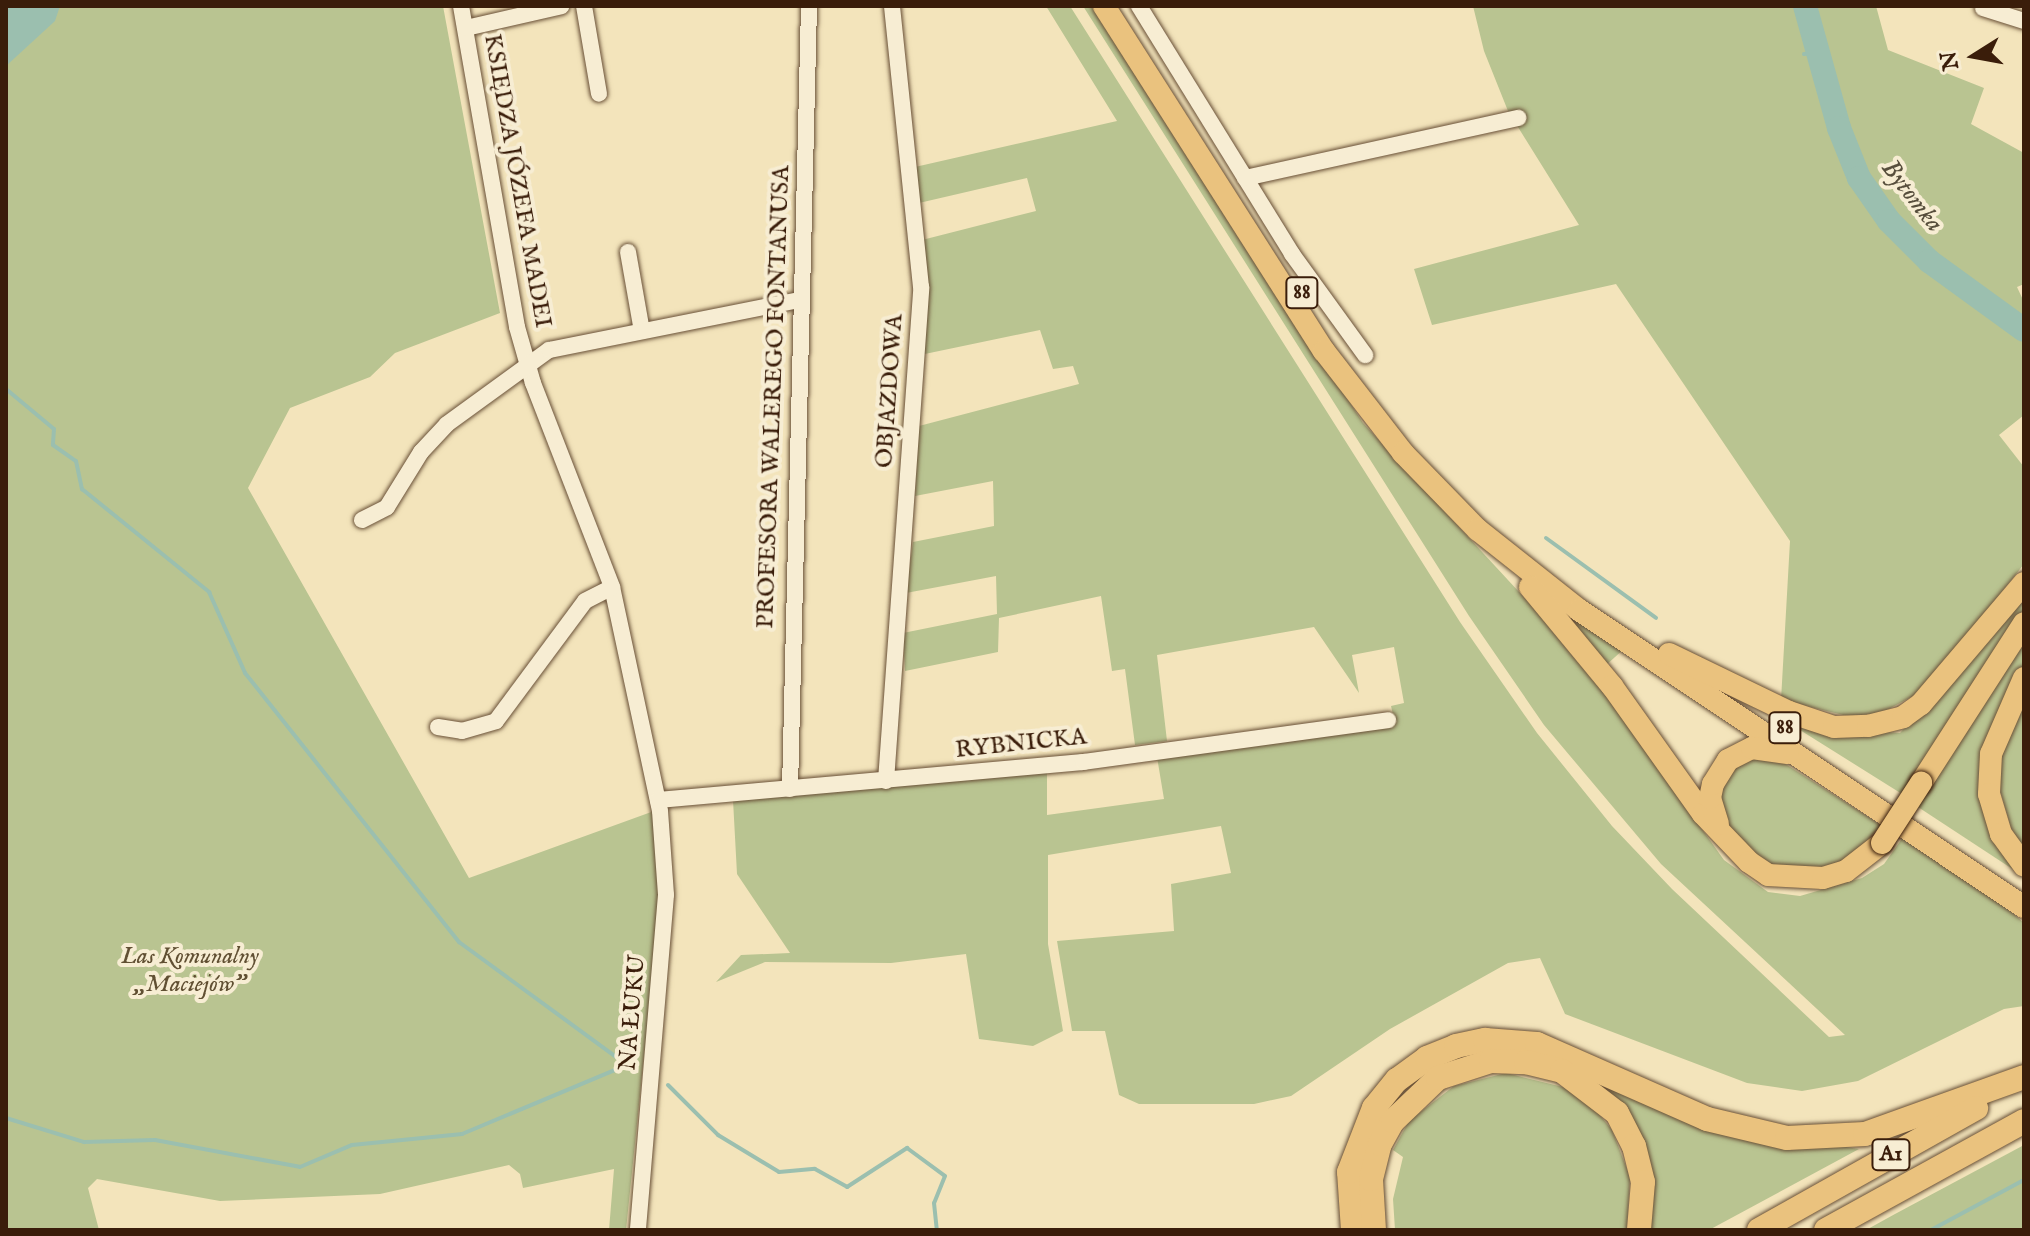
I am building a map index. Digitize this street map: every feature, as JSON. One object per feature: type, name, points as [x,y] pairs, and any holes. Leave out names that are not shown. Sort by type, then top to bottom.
[{"type":"highway","points":[[1353,1230],[1349,1172],[1374,1108],[1397,1080],[1427,1058],[1456,1046],[1485,1040],[1537,1044],[1707,1119],[1787,1138],[1865,1134],[2024,1080]]},
{"type":"highway","points":[[1374,1230],[1371,1179],[1380,1144],[1393,1121],[1438,1078],[1491,1061],[1526,1062],[1562,1071],[1617,1113],[1634,1146],[1643,1182],[1639,1230]]},
{"type":"highway","name":"A1","points":[[1759,1230],[2024,1080]]},
{"type":"highway","name":"A1","points":[[1826,1230],[2024,1121]]},
{"type":"main road","name":"88","points":[[1104,6],[1324,351],[1403,453],[1478,530],[1579,610],[1807,759],[2024,907]]},
{"type":"main road","name":"88","points":[[1120,6],[1335,343],[1411,443],[1522,551],[1669,654],[2024,887]]},
{"type":"main road","points":[[1478,530],[1581,646],[1731,846],[1768,875],[1796,880],[1846,871],[1882,843],[2024,623]]},
{"type":"main road","points":[[1669,654],[1789,712],[1834,727],[1868,726],[1903,717],[1921,704],[2024,583]]},
{"type":"main road","points":[[2024,678],[1991,754],[1989,794],[2001,834],[2024,866]]},
{"type":"main road","points":[[1731,846],[1710,798],[1713,784],[1728,760],[1745,750],[1764,748],[1807,759]]},
{"type":"street","name":"KSIĘDZA JÓZEFA MADEI","points":[[461,6],[527,365],[612,587],[658,800]]},
{"type":"street","points":[[466,28],[562,6]]},
{"type":"street","points":[[584,6],[599,94]]},
{"type":"street","name":"PROFESORA WALEREGO FONTANUSA","points":[[790,789],[809,6]]},
{"type":"street","name":"OBJAZDOWA","points":[[886,781],[921,287],[892,6]]},
{"type":"street","points":[[1139,6],[1245,178],[1365,355]]},
{"type":"street","points":[[1983,8],[2017,14]]},
{"type":"street","points":[[1245,178],[1518,118]]},
{"type":"street","points":[[628,252],[642,331]]},
{"type":"street","name":"KSIĘDZA JÓZEFA MADEI","points":[[362,520],[387,507],[435,435],[527,365],[558,347],[800,300]]},
{"type":"street","points":[[438,727],[462,731],[496,721],[585,601],[612,587]]},
{"type":"street","name":"RYBNICKA","points":[[658,800],[1083,762],[1388,720]]},
{"type":"street","name":"NA ŁUKU","points":[[638,1230],[666,895],[658,800]]},
{"type":"green space","name":"Las Komunalny „Maciejów”","points":[[6,6],[443,6],[500,313],[395,353],[370,377],[290,408],[248,488],[469,878],[654,811],[662,882],[626,1230],[609,1230],[614,1169],[523,1188],[520,1174],[509,1165],[380,1194],[220,1201],[97,1179],[88,1188],[99,1230],[6,1230]]},
{"type":"green space","points":[[1046,6],[1070,6],[1460,622],[1537,733],[1612,826],[1672,889],[1829,1037],[1845,1035],[1661,864],[1544,725],[1469,616],[1083,6],[1093,6],[1363,423],[1579,657],[1724,860],[1768,892],[1800,896],[1862,878],[1884,864],[1906,833],[1970,876],[2024,923],[2024,1006],[2004,1009],[1858,1081],[1802,1091],[1747,1083],[1565,1014],[1540,958],[1508,963],[1390,1029],[1291,1096],[1254,1104],[1139,1104],[1119,1095],[1105,1031],[1072,1031],[1057,941],[1174,931],[1171,884],[1231,873],[1221,826],[1048,855],[1048,944],[1063,1031],[1033,1046],[979,1039],[966,954],[891,963],[765,962],[716,982],[741,955],[790,953],[737,874],[733,800],[1047,771],[1047,815],[1164,799],[1157,757],[1395,723],[1391,706],[1404,703],[1394,647],[1352,655],[1359,693],[1314,627],[1157,655],[1167,741],[1135,745],[1125,669],[1112,671],[1101,596],[999,618],[998,652],[905,671],[903,633],[997,614],[996,576],[906,593],[913,542],[994,526],[993,481],[915,496],[919,426],[1079,384],[1073,366],[1053,369],[1040,330],[920,355],[922,240],[1036,211],[1027,178],[919,203],[915,167],[1117,121]]},
{"type":"green space","points":[[1473,6],[1798,6],[1844,161],[1865,200],[1927,269],[2024,337],[2024,415],[1999,435],[2024,467],[2024,564],[1936,675],[1913,696],[1885,711],[1856,718],[1781,700],[1790,541],[1616,284],[1432,325],[1414,269],[1579,225],[1508,111],[1484,51]]},
{"type":"green space","points":[[1812,6],[1876,6],[1888,50],[1984,88],[1971,124],[2024,153],[2024,284],[2017,287],[2024,302],[2024,322],[1930,255],[1894,221],[1854,150]]},
{"type":"green space","points":[[2024,593],[2024,608],[1902,794],[1792,725],[1900,733]]},
{"type":"green space","points":[[1564,608],[1625,648],[1604,667],[1562,614]]},
{"type":"green space","points":[[2024,639],[2024,667],[1985,751],[2017,872],[1918,807]]},
{"type":"green space","points":[[2024,704],[2024,849],[2011,828],[1997,780],[2000,754]]},
{"type":"green space","points":[[1750,758],[1776,758],[1881,825],[1851,858],[1824,870],[1777,868],[1742,845],[1722,816],[1721,792],[1731,771]]},
{"type":"green space","points":[[1576,1067],[1697,1124],[1859,1149],[1709,1230],[1649,1230],[1653,1186]]},
{"type":"green space","points":[[1506,1073],[1563,1087],[1594,1108],[1612,1130],[1630,1177],[1627,1230],[1395,1230],[1393,1199],[1403,1157],[1393,1150],[1409,1121],[1454,1086]]},
{"type":"green space","points":[[2024,1145],[2024,1230],[1866,1230],[1895,1214]]},
{"type":"shaded area","points":[[6,6],[60,6],[55,21],[6,66]]},
{"type":"waterway","name":"Bytomka","points":[[1805,6],[1839,128],[1859,178],[1889,221],[1929,261],[2024,330]]},
{"type":"waterway","points":[[1804,54],[1818,53]]},
{"type":"waterway","points":[[6,389],[54,429],[53,445],[76,461],[82,489],[209,592],[245,673],[459,942],[627,1065]]},
{"type":"waterway","points":[[1546,538],[1656,618]]},
{"type":"waterway","points":[[6,1118],[84,1142],[155,1140],[300,1167],[352,1145],[462,1134],[627,1065]]},
{"type":"waterway","points":[[668,1085],[718,1135],[779,1172],[815,1169],[847,1187],[907,1148],[945,1176],[934,1203],[937,1230]]},
{"type":"waterway","points":[[1931,1230],[2024,1180]]}]
